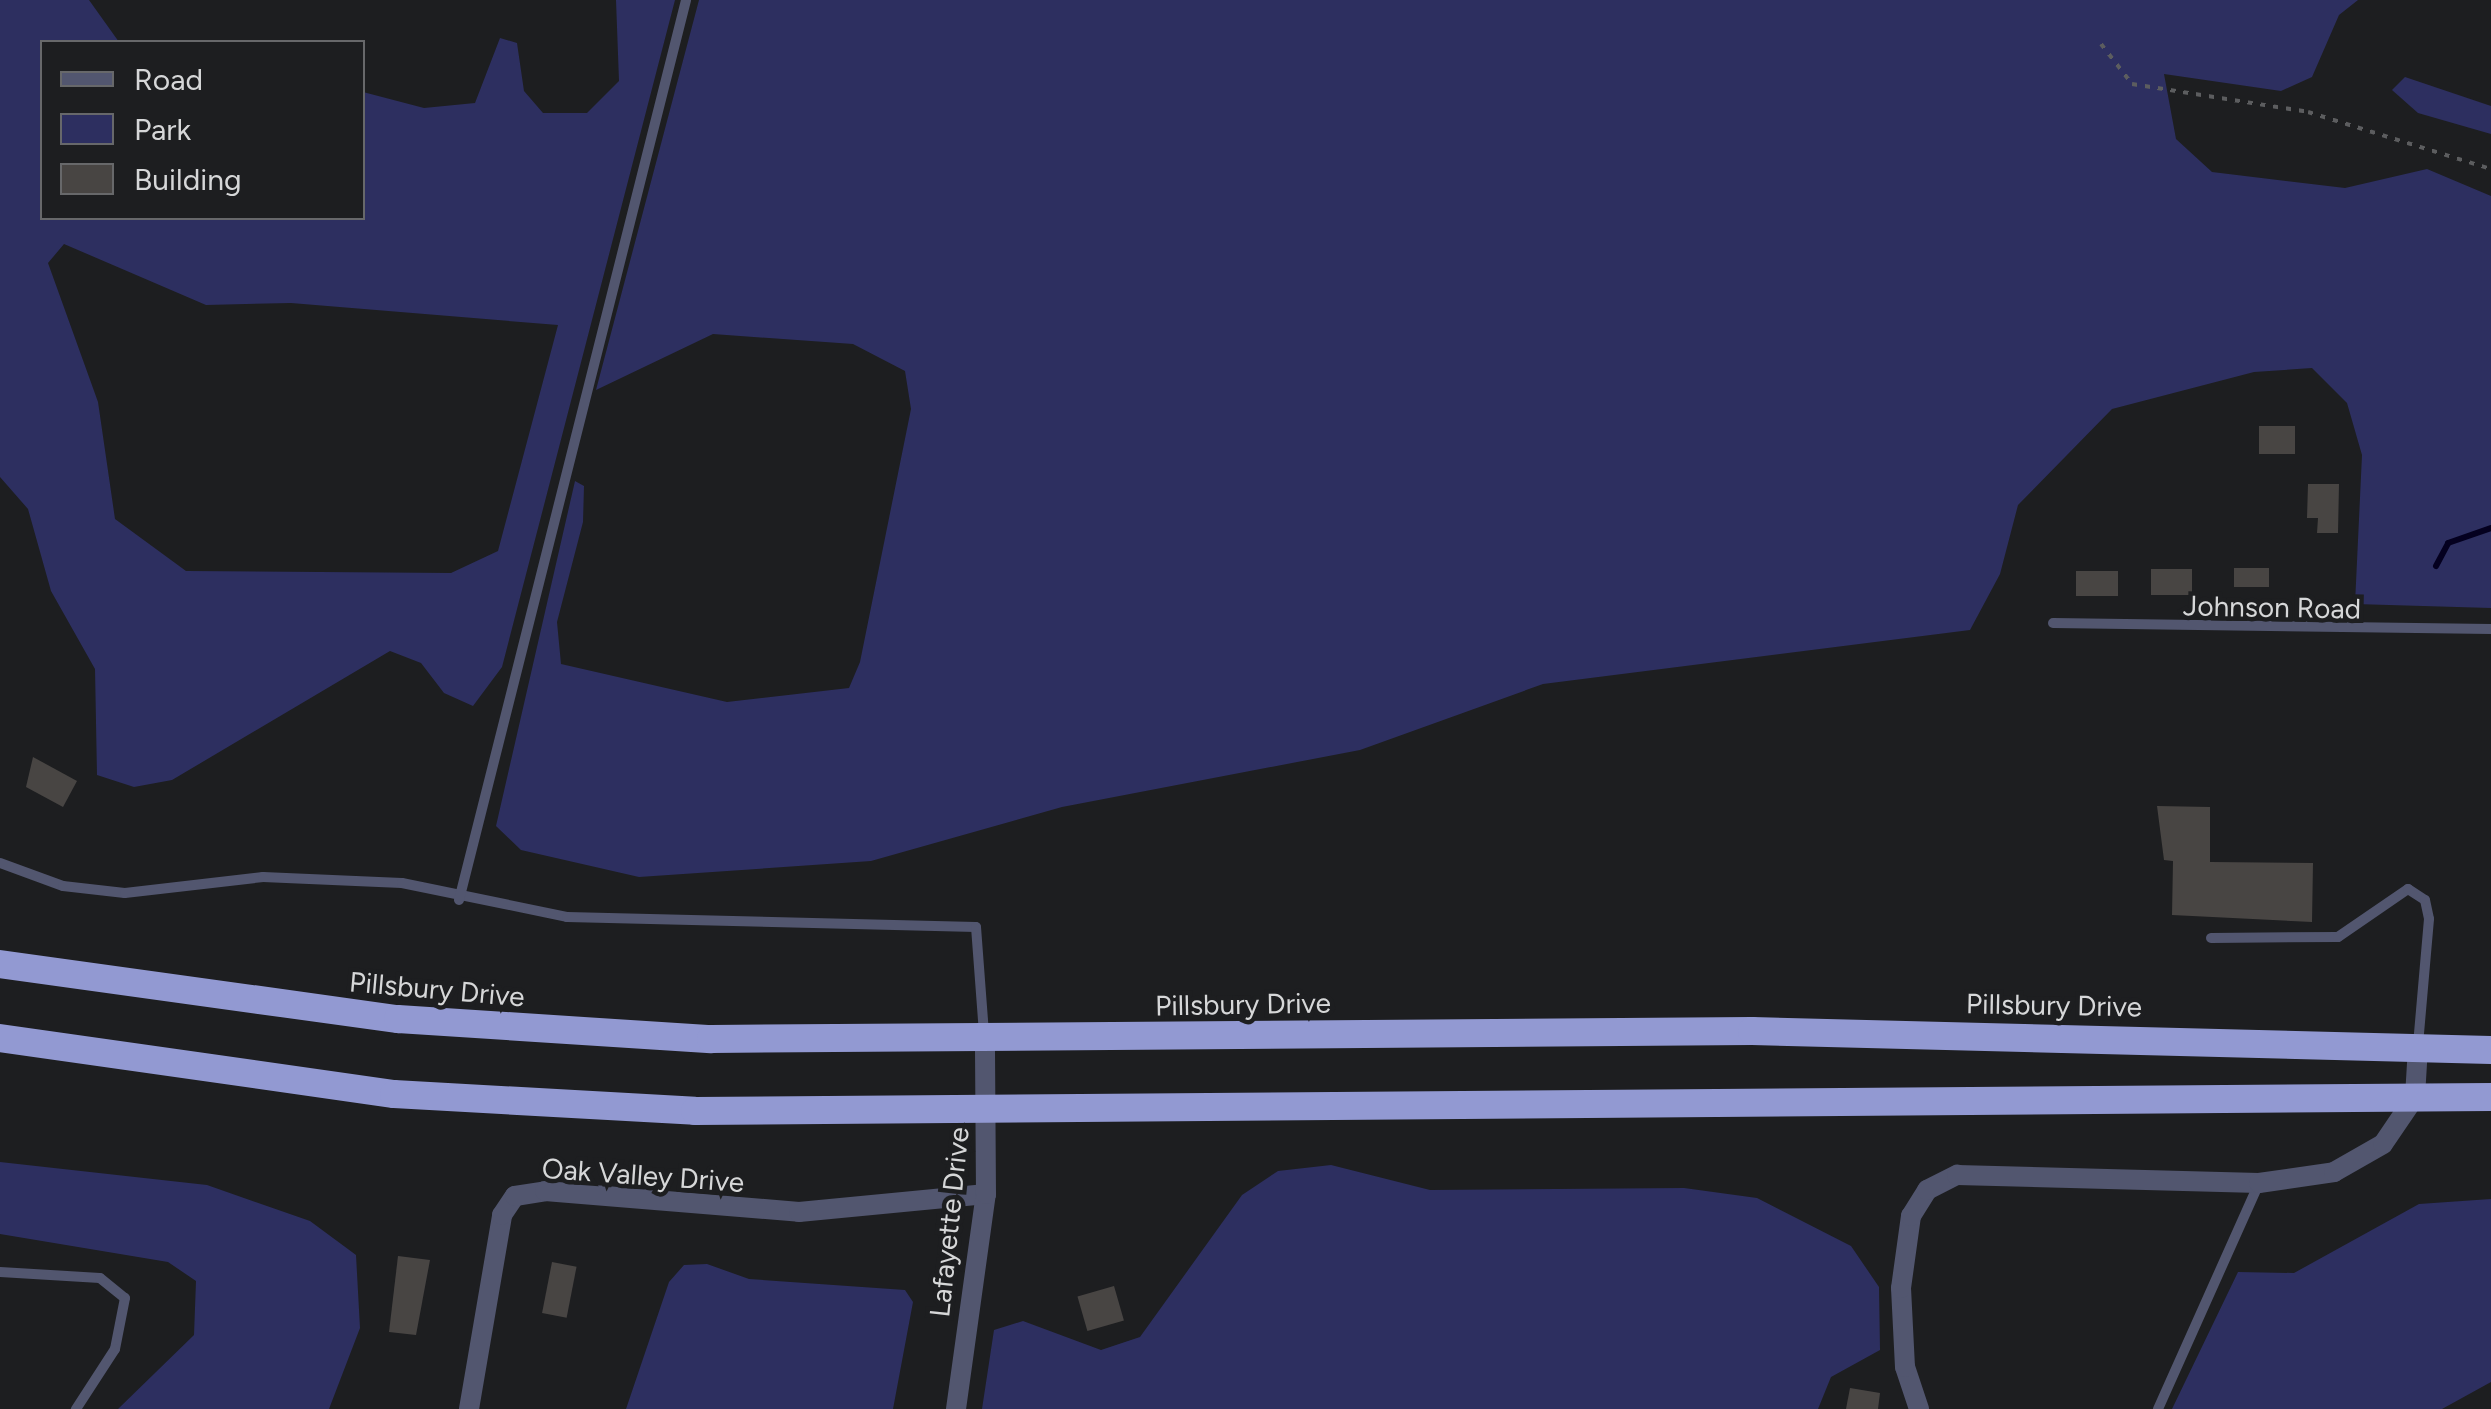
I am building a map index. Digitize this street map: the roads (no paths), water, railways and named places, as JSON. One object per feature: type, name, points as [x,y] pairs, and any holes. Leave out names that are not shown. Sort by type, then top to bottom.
[{"type":"highway","name":"Pillsbury Drive","points":[[0,964],[534,1030],[985,1039],[1752,1032],[2491,1050]]},
{"type":"highway","points":[[0,1038],[394,1094],[694,1111],[988,1112],[2491,1097]]},
{"type":"street","name":"Lafayette Drive","points":[[956,1409],[986,1194],[985,1039]]},
{"type":"street","points":[[1919,1409],[1905,1368],[1901,1288],[1911,1216],[1927,1190],[1956,1175],[2259,1183],[2334,1172],[2383,1144],[2415,1097],[2418,1048]]},
{"type":"street","name":"Oak Valley Drive","points":[[469,1409],[502,1216],[515,1196],[545,1191],[800,1212],[986,1194]]},
{"type":"lane","points":[[458,900],[686,0]]},
{"type":"lane","name":"Johnson Road","points":[[2052,623],[2491,630]]},
{"type":"lane","points":[[0,863],[62,886],[126,892],[263,877],[402,883],[458,900],[567,917],[976,927],[985,1039]]},
{"type":"lane","points":[[2211,938],[2338,937],[2408,889],[2425,900],[2429,919],[2418,1048]]},
{"type":"lane","points":[[2158,1409],[2259,1183]]},
{"type":"lane","points":[[0,1272],[100,1278],[125,1298],[115,1349],[76,1409]]},
{"type":"waterway","points":[[2436,566],[2448,543],[2491,528]]}]
